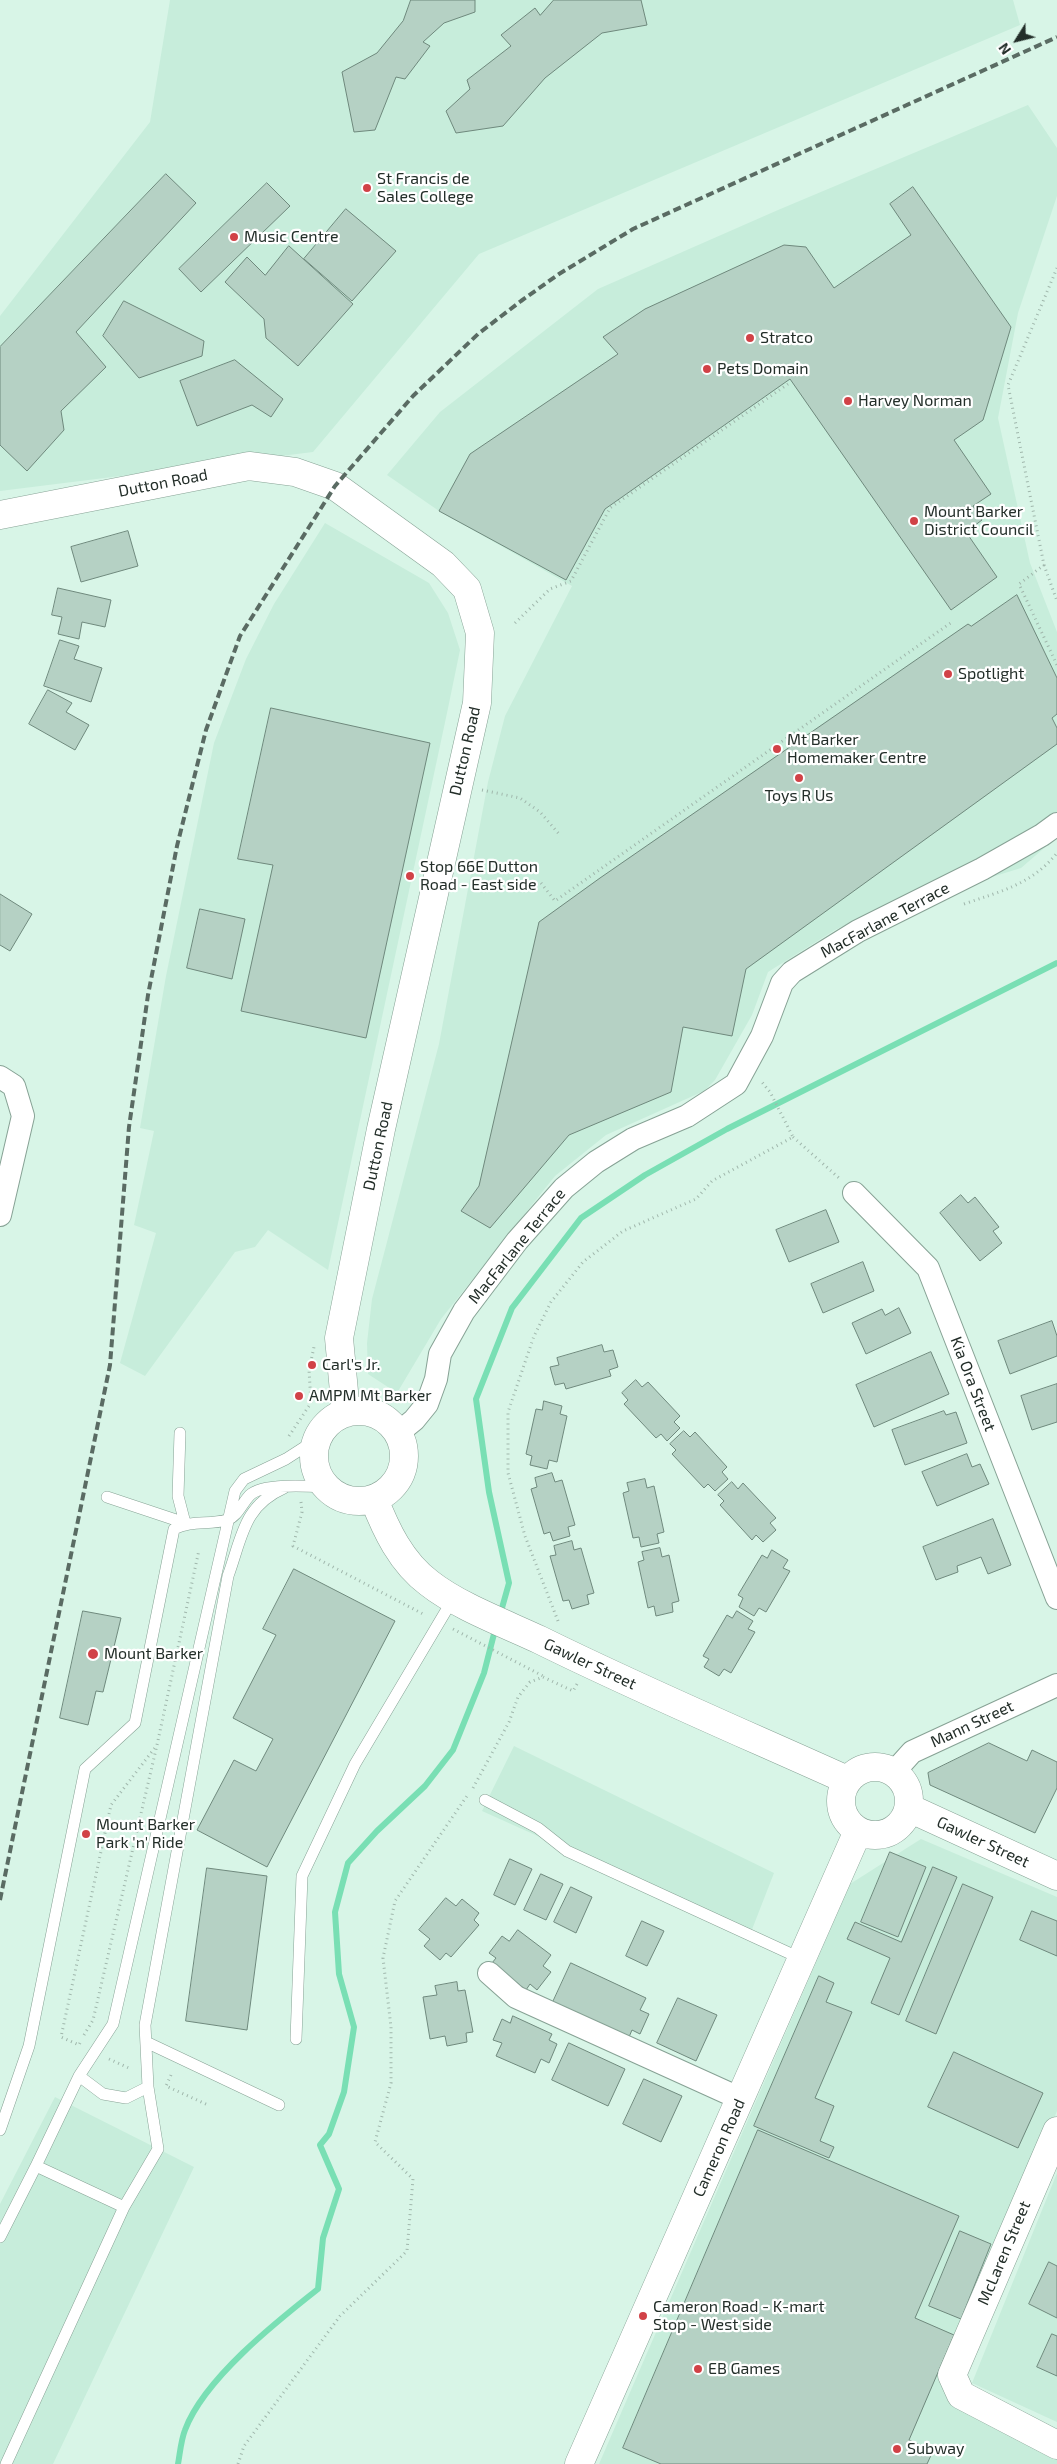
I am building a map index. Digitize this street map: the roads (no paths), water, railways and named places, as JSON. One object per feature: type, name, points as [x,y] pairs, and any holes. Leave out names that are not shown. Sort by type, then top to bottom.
[{"type":"street","name":"Dutton Road","points":[[0,515],[249,466],[295,472],[334,486],[443,564],[467,589],[480,632],[477,703],[392,1081],[339,1338],[346,1413]]},
{"type":"street","name":"MacFarlane Terrace","points":[[398,1433],[414,1420],[427,1404],[436,1379],[440,1354],[464,1311],[518,1241],[564,1188],[596,1162],[633,1139],[687,1116],[736,1084],[762,1036],[782,983],[792,972],[858,931],[982,869],[1042,835],[1057,824]]},
{"type":"street","points":[[0,1077],[14,1086],[23,1116],[0,1215]]},
{"type":"street","name":"Kia Ora Street","points":[[854,1193],[928,1268],[1057,1598]]},
{"type":"street","points":[[371,1412],[386,1420],[398,1433],[403,1445],[404,1458],[401,1472],[390,1488],[374,1499],[364,1501],[343,1498],[326,1486],[315,1467],[314,1453],[317,1439],[328,1422],[346,1413],[371,1412]]},
{"type":"street","name":"Gawler Street","points":[[374,1499],[393,1542],[407,1562],[429,1584],[465,1604],[589,1664],[847,1780]]},
{"type":"street","name":"Mann Street","points":[[894,1772],[912,1752],[1057,1685]]},
{"type":"street","points":[[876,1766],[894,1772],[906,1784],[910,1796],[909,1808],[902,1824],[893,1831],[882,1835],[869,1835],[858,1831],[849,1824],[843,1813],[840,1801],[847,1780],[856,1772],[867,1767],[876,1766]]},
{"type":"street","name":"Gawler Street","points":[[909,1808],[1057,1876]]},
{"type":"street","name":"Cameron Road","points":[[578,2464],[858,1831]]},
{"type":"street","points":[[489,1973],[516,1997],[741,2099]]},
{"type":"street","name":"McLaren Street","points":[[1057,2131],[952,2375],[961,2395],[1057,2445]]},
{"type":"lane","points":[[180,1434],[178,1496],[185,1523]]},
{"type":"lane","points":[[0,2236],[79,2076],[113,2024],[235,1491],[240,1483],[286,1459],[317,1439]]},
{"type":"lane","points":[[6,2464],[124,2207],[158,2149],[148,2087],[144,2025],[228,1576],[243,1530],[256,1505],[269,1494],[298,1485],[326,1486]]},
{"type":"lane","points":[[107,1497],[185,1523],[228,1520],[240,1510],[251,1493],[261,1488],[284,1488]]},
{"type":"lane","points":[[0,2130],[29,2046],[85,1769],[134,1723],[174,1529],[185,1523]]},
{"type":"lane","points":[[296,2039],[302,1876],[355,1764],[465,1604]]},
{"type":"lane","points":[[485,1800],[538,1828],[567,1851],[802,1959]]},
{"type":"lane","points":[[146,2042],[279,2105]]},
{"type":"lane","points":[[79,2076],[103,2094],[126,2098],[148,2087]]},
{"type":"lane","points":[[36,2166],[124,2207]]},
{"type":"waterway","points":[[500,1615],[509,1583],[489,1492],[476,1399],[512,1308],[581,1218],[645,1175],[727,1129],[1057,963]]},
{"type":"waterway","points":[[178,2464],[185,2430],[194,2411],[208,2391],[224,2372],[262,2335],[318,2289],[323,2238],[339,2189],[320,2145],[329,2134],[344,2092],[354,2027],[339,1974],[335,1912],[348,1863],[377,1831],[425,1786],[453,1750],[484,1673],[496,1626]]},
{"type":"railway","points":[[0,1900],[110,1365],[129,1127],[148,995],[177,846],[206,730],[240,636],[335,486],[413,396],[478,334],[521,301],[559,274],[633,229],[1057,37]]},
{"type":"place","name":"St Francis de Sales College","points":[[367,188]]},
{"type":"place","name":"Music Centre","points":[[234,237]]},
{"type":"place","name":"Stratco","points":[[750,338]]},
{"type":"place","name":"Pets Domain","points":[[707,369]]},
{"type":"place","name":"Harvey Norman","points":[[848,401]]},
{"type":"place","name":"Mount Barker District Council","points":[[914,521]]},
{"type":"place","name":"Spotlight","points":[[948,674]]},
{"type":"place","name":"Mt Barker Homemaker Centre","points":[[777,749]]},
{"type":"place","name":"Toys R Us","points":[[799,778]]},
{"type":"place","name":"Stop 66E Dutton Road - East side","points":[[410,876]]},
{"type":"place","name":"Carl's Jr.","points":[[312,1365]]},
{"type":"place","name":"AMPM Mt Barker","points":[[299,1396]]},
{"type":"place","name":"Mount Barker","points":[[93,1654]]},
{"type":"place","name":"Mount Barker Park 'n' Ride","points":[[86,1834]]},
{"type":"place","name":"Cameron Road - K-mart Stop - West side","points":[[643,2316]]},
{"type":"place","name":"EB Games","points":[[698,2369]]},
{"type":"place","name":"Subway","points":[[897,2449]]}]
